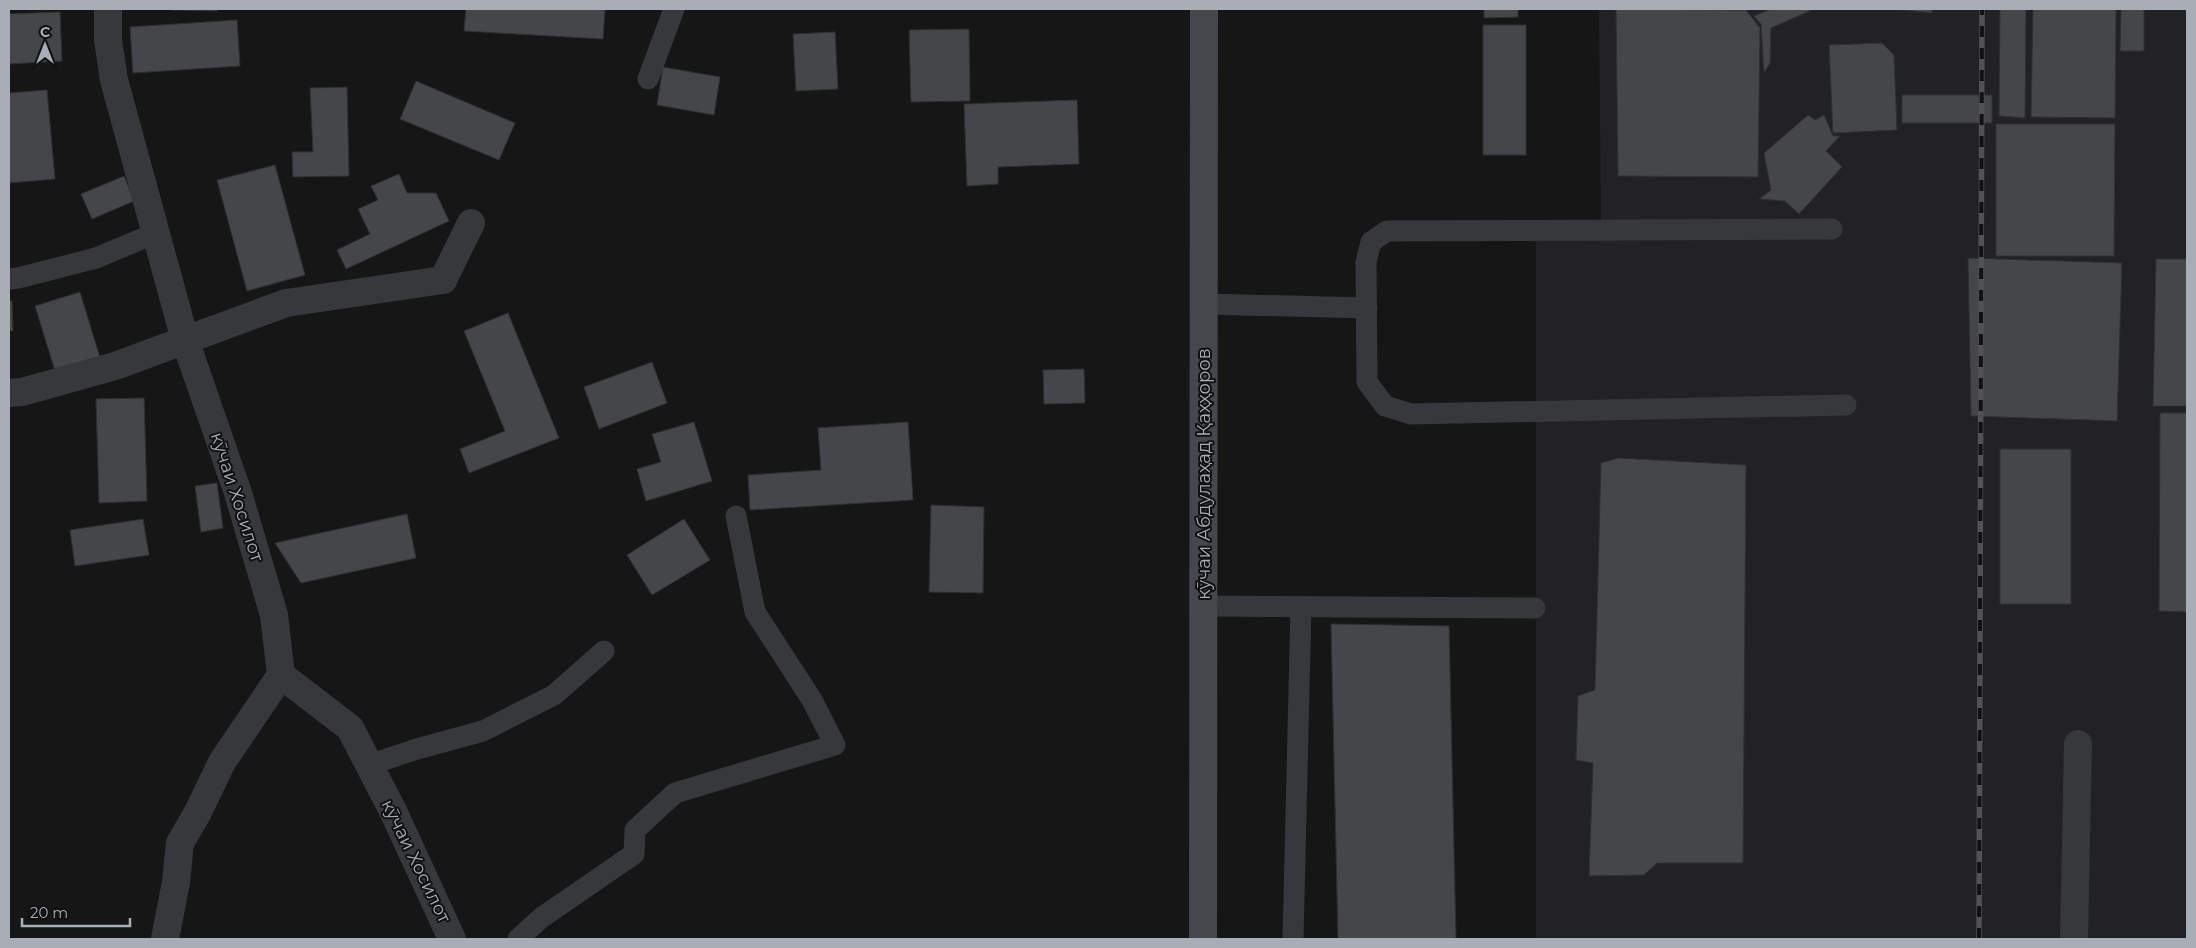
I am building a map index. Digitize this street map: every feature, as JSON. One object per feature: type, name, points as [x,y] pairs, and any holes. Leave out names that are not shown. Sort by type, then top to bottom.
[{"type":"main road","name":"кӯчаи Абдулаҳад Қаҳҳоров","points":[[1203,939],[1204,9]]},
{"type":"street","name":"кӯчаи Хосилот","points":[[108,9],[108,40],[114,80],[185,340],[238,493],[274,615],[281,675],[350,728],[394,813],[452,939]]},
{"type":"street","points":[[9,393],[22,392],[115,366],[286,303],[443,280],[471,223]]},
{"type":"street","points":[[165,939],[176,882],[180,843],[198,812],[222,762],[281,675]]},
{"type":"street","points":[[2074,939],[2078,744]]},
{"type":"lane","points":[[648,79],[674,9]]},
{"type":"lane","points":[[1832,229],[1387,231],[1371,242],[1366,262],[1367,382],[1385,406],[1411,414],[1846,405]]},
{"type":"lane","points":[[9,279],[96,258],[156,233]]},
{"type":"lane","points":[[1204,304],[1367,308]]},
{"type":"lane","points":[[518,939],[541,918],[634,854],[635,830],[675,793],[834,745],[812,700],[755,612],[736,516]]},
{"type":"lane","points":[[1203,606],[1535,608]]},
{"type":"lane","points":[[1293,939],[1301,606]]},
{"type":"lane","points":[[369,765],[417,749],[484,731],[554,695],[604,650]]},
{"type":"shaded area","points":[[1599,9],[2187,9],[2187,939],[1536,939],[1536,226],[1601,225]]},
{"type":"building","points":[[217,9],[217,11],[171,10]]},
{"type":"building","points":[[466,9],[605,9],[603,39],[464,31]]},
{"type":"building","points":[[1484,9],[1518,9],[1518,17],[1484,18]]},
{"type":"building","points":[[1616,9],[1746,10],[1760,28],[1758,177],[1618,176]]},
{"type":"building","points":[[1771,9],[1814,9],[1771,28],[1770,63],[1764,73],[1761,24],[1754,16]]},
{"type":"building","points":[[1892,9],[1932,9],[1932,13]]},
{"type":"building","points":[[2000,9],[2026,9],[2025,118],[1999,116]]},
{"type":"building","points":[[2033,9],[2116,9],[2115,118],[2031,117]]},
{"type":"building","points":[[2121,9],[2144,9],[2144,51],[2120,51]]},
{"type":"building","points":[[60,12],[62,61],[9,64],[9,14]]},
{"type":"building","points":[[237,20],[240,66],[133,73],[130,27]]},
{"type":"building","points":[[1483,25],[1526,25],[1526,155],[1483,155]]},
{"type":"building","points":[[969,29],[970,101],[911,102],[909,30]]},
{"type":"building","points":[[835,32],[838,89],[796,91],[793,34]]},
{"type":"building","points":[[1882,43],[1894,55],[1897,130],[1833,133],[1829,45]]},
{"type":"building","points":[[663,67],[720,77],[714,115],[657,105]]},
{"type":"building","points":[[416,81],[515,123],[499,160],[400,119]]},
{"type":"building","points":[[347,87],[349,176],[293,177],[292,152],[313,152],[310,88]]},
{"type":"building","points":[[47,90],[55,179],[9,183],[9,93]]},
{"type":"building","points":[[1902,95],[1992,95],[1992,123],[1902,123]]},
{"type":"building","points":[[1077,100],[1079,164],[998,167],[998,184],[967,186],[964,104]]},
{"type":"building","points":[[1808,115],[1815,120],[1824,115],[1833,136],[1840,136],[1826,151],[1842,167],[1799,214],[1785,201],[1759,199],[1771,190],[1764,153]]},
{"type":"building","points":[[1996,124],[2115,124],[2114,256],[1996,256]]},
{"type":"building","points":[[275,165],[305,275],[247,291],[217,180]]},
{"type":"building","points":[[399,174],[407,193],[436,193],[449,221],[346,269],[337,250],[370,234],[358,209],[378,200],[371,186]]},
{"type":"building","points":[[124,176],[134,201],[92,219],[81,194]]},
{"type":"building","points":[[1968,258],[2122,263],[2117,421],[1971,416]]},
{"type":"building","points":[[2156,259],[2187,259],[2187,406],[2153,406]]},
{"type":"building","points":[[80,292],[101,361],[56,374],[35,306]]},
{"type":"building","points":[[9,301],[12,301],[13,331],[9,331]]},
{"type":"building","points":[[508,313],[559,438],[469,473],[460,449],[505,431],[464,331]]},
{"type":"building","points":[[652,362],[667,403],[599,429],[584,387]]},
{"type":"building","points":[[1084,369],[1085,403],[1044,404],[1043,370]]},
{"type":"building","points":[[144,398],[147,501],[99,503],[96,399]]},
{"type":"building","points":[[2160,413],[2187,413],[2187,612],[2159,611]]},
{"type":"building","points":[[694,422],[712,481],[646,501],[637,469],[661,462],[652,434]]},
{"type":"building","points":[[908,422],[913,500],[750,510],[748,475],[821,470],[818,428]]},
{"type":"building","points":[[2000,449],[2071,449],[2071,604],[2000,604]]},
{"type":"building","points":[[1618,458],[1746,465],[1743,863],[1657,863],[1644,875],[1589,876],[1593,763],[1576,760],[1578,696],[1595,690],[1601,463]]},
{"type":"building","points":[[217,483],[223,528],[201,532],[195,486]]},
{"type":"building","points":[[931,505],[984,507],[983,593],[929,592]]},
{"type":"building","points":[[407,514],[416,558],[301,583],[275,543]]},
{"type":"building","points":[[143,519],[149,555],[75,566],[70,530]]},
{"type":"building","points":[[684,519],[710,560],[652,595],[627,555]]},
{"type":"building","points":[[1331,624],[1449,626],[1456,939],[1338,939]]},
{"type":"railway","points":[[1979,939],[1982,9]]}]
